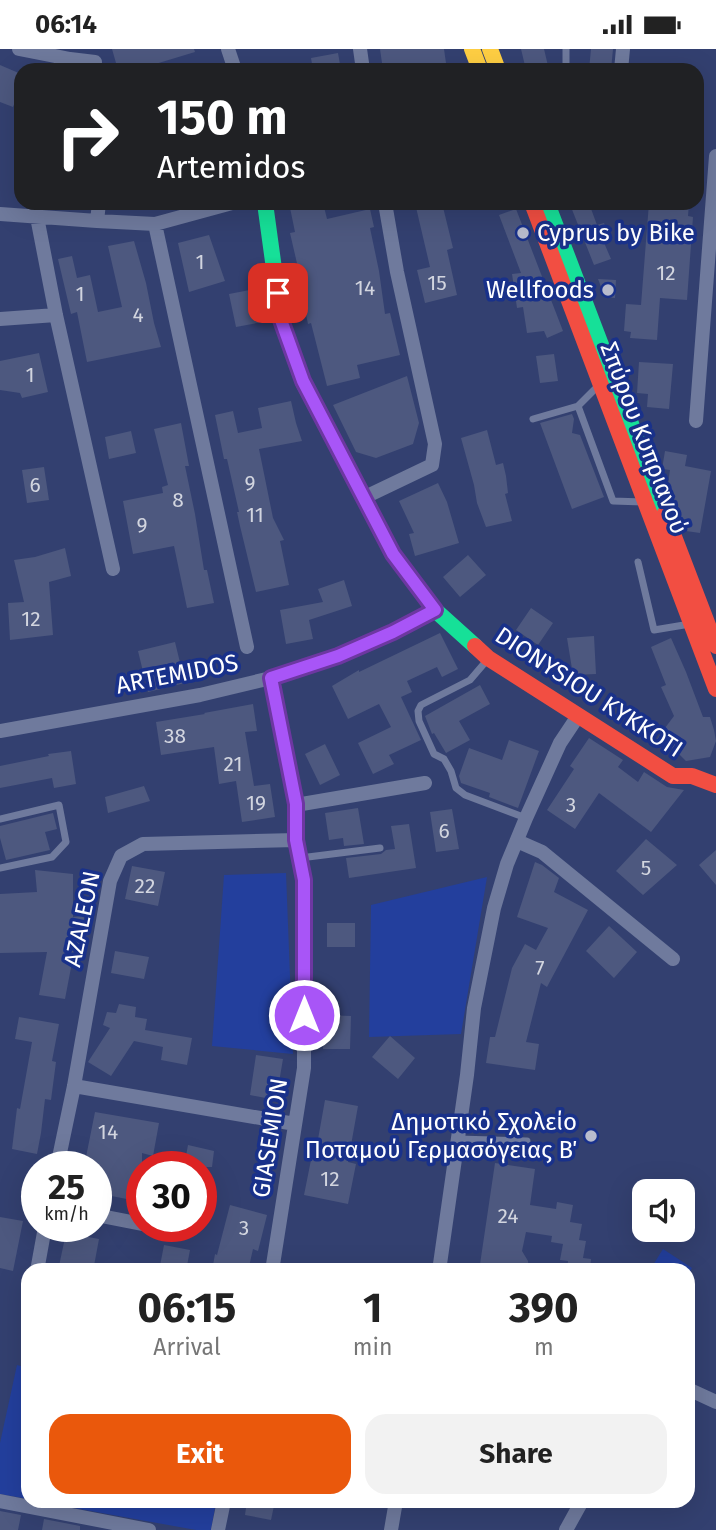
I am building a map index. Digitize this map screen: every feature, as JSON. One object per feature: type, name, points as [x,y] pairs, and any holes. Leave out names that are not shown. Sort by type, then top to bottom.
[{"type":"main road","name":"DIONYSIOU KYKKOTI","points":[[266,210],[281,320],[303,381],[393,554],[435,610],[488,659],[673,776],[692,776],[716,785]]},
{"type":"main road","name":"Σπύρου Κυπριανού","points":[[535,210],[716,689]]},
{"type":"main road","name":"Σπύρου Κυπριανού","points":[[550,210],[716,646]]},
{"type":"street","points":[[19,49],[70,59],[95,60]]},
{"type":"street","points":[[696,421],[716,156]]},
{"type":"street","points":[[97,222],[98,210]]},
{"type":"street","points":[[0,213],[97,222],[155,223],[205,210]]},
{"type":"street","points":[[363,498],[432,465],[435,444],[386,210]]},
{"type":"street","points":[[37,218],[56,316],[113,569]]},
{"type":"street","points":[[155,223],[247,647]]},
{"type":"street","points":[[0,319],[56,316]]},
{"type":"street","name":"ARTEMIDOS","points":[[0,731],[200,695],[271,678],[338,656],[435,610]]},
{"type":"street","name":"GIASEMION","points":[[271,678],[296,804],[296,840],[304,880],[304,1068],[273,1263]]},
{"type":"street","points":[[440,1263],[474,1009],[494,908],[507,864],[526,818],[560,743],[578,716]]},
{"type":"street","points":[[296,804],[425,783]]},
{"type":"street","name":"AZALEON","points":[[60,1151],[110,881],[121,856],[143,844],[296,840]]},
{"type":"street","points":[[517,841],[541,852],[673,959]]},
{"type":"street","points":[[74,1086],[295,1124]]},
{"type":"street","points":[[38,1263],[42,1242]]},
{"type":"street","points":[[695,1392],[716,1402]]},
{"type":"street","points":[[0,1501],[21,1505]]},
{"type":"street","points":[[36,1508],[149,1530]]},
{"type":"street","points":[[218,1530],[223,1508]]},
{"type":"street","points":[[391,1530],[395,1508]]},
{"type":"street","points":[[566,1530],[578,1508]]},
{"type":"lane","points":[[533,419],[578,406],[599,385]]},
{"type":"lane","points":[[578,406],[613,501],[644,502]]},
{"type":"lane","points":[[638,562],[654,630],[690,624]]},
{"type":"lane","points":[[488,659],[470,680],[421,705],[418,711],[419,721],[434,754],[444,759],[451,771],[456,788],[464,795],[526,818]]},
{"type":"lane","points":[[0,820],[59,805],[66,842],[52,857],[0,868]]},
{"type":"lane","points":[[300,858],[380,848]]},
{"type":"lane","points":[[458,1139],[527,1141]]},
{"type":"shaded area","points":[[286,873],[293,1054],[212,1046],[224,875]]},
{"type":"shaded area","points":[[487,877],[461,1034],[369,1037],[371,905]]},
{"type":"shaded area","points":[[663,1249],[684,1263],[654,1263]]},
{"type":"shaded area","points":[[17,1365],[21,1366],[21,1498],[0,1494],[0,1443]]},
{"type":"shaded area","points":[[74,1508],[215,1508],[211,1530],[196,1530]]},
{"type":"building","points":[[112,49],[194,49],[195,52],[159,63],[116,63]]},
{"type":"building","points":[[380,49],[444,49],[446,63],[382,63]]},
{"type":"building","points":[[521,49],[544,49],[547,63],[524,63]]},
{"type":"building","points":[[591,49],[613,49],[612,63],[590,63]]},
{"type":"building","points":[[338,53],[340,63],[312,63],[311,58]]},
{"type":"building","points":[[0,65],[14,71],[14,105],[13,107],[0,102]]},
{"type":"building","points":[[290,210],[325,210],[327,219],[370,210],[374,227],[370,228],[385,314],[390,313],[400,355],[357,365],[360,378],[327,386],[311,323],[308,324],[297,273],[299,272],[290,233],[295,232]]},
{"type":"building","points":[[417,210],[444,210],[453,248],[447,250],[457,295],[425,303],[417,270],[430,267]]},
{"type":"building","points":[[516,210],[563,331],[547,338],[544,331],[527,333],[523,307],[517,308],[512,274],[521,273],[499,215]]},
{"type":"building","points":[[572,210],[591,210],[597,225],[604,223],[609,235],[602,238],[611,259],[594,265]]},
{"type":"building","points":[[648,210],[688,210],[688,216],[693,217],[687,300],[660,298],[657,340],[630,338],[631,332],[624,331],[626,304],[641,305]]},
{"type":"building","points":[[209,235],[225,281],[189,292],[178,243]]},
{"type":"building","points":[[134,241],[161,347],[87,362],[77,312],[71,314],[58,259],[72,256],[77,278],[90,275],[98,312],[122,307],[108,246]]},
{"type":"building","points":[[598,279],[616,280],[615,298],[605,297]]},
{"type":"building","points":[[255,289],[262,322],[236,327],[229,294]]},
{"type":"building","points":[[39,353],[48,392],[22,398],[20,393],[0,390],[0,361]]},
{"type":"building","points":[[554,354],[558,381],[540,383],[536,356]]},
{"type":"building","points":[[639,362],[673,364],[669,409],[647,407],[648,394],[637,393]]},
{"type":"building","points":[[407,376],[419,423],[413,444],[376,458],[356,452],[333,405]]},
{"type":"building","points":[[291,401],[302,441],[259,449],[273,518],[284,540],[280,541],[289,585],[256,592],[215,415],[233,411],[238,433],[262,428],[258,408]]},
{"type":"building","points":[[572,414],[572,433],[580,435],[604,497],[572,509],[540,423]]},
{"type":"building","points":[[181,423],[189,466],[185,466],[204,570],[207,570],[214,603],[187,608],[174,546],[133,554],[123,501],[163,493],[162,487],[168,485],[154,429]]},
{"type":"building","points":[[487,430],[496,465],[503,463],[508,493],[505,494],[512,521],[486,527],[477,503],[461,438]]},
{"type":"building","points":[[131,431],[136,453],[109,459],[105,437]]},
{"type":"building","points":[[665,451],[687,455],[685,466],[711,471],[700,533],[686,531],[688,520],[682,519],[668,484],[670,470],[662,469]]},
{"type":"building","points":[[44,467],[49,500],[27,503],[22,470]]},
{"type":"building","points":[[438,483],[447,502],[459,543],[415,556],[409,534],[414,533],[399,501]]},
{"type":"building","points":[[65,548],[71,576],[49,582],[53,635],[10,640],[8,603],[24,602],[14,560]]},
{"type":"building","points":[[468,555],[486,575],[460,597],[443,577]]},
{"type":"building","points":[[344,580],[352,606],[309,620],[313,639],[286,644],[280,610],[323,602],[318,589]]},
{"type":"building","points":[[531,608],[553,623],[538,645],[516,630]]},
{"type":"building","points":[[440,633],[458,669],[442,677],[437,667],[407,681],[412,692],[401,697],[421,740],[389,755],[394,764],[373,774],[358,743],[391,727],[379,704],[348,719],[332,686],[359,670]]},
{"type":"building","points":[[594,636],[596,674],[573,675],[567,638]]},
{"type":"building","points":[[671,638],[703,717],[710,717],[716,741],[710,757],[686,761],[674,749],[656,740],[674,716],[661,687],[666,685],[651,647]]},
{"type":"building","points":[[175,642],[185,683],[148,692],[138,651]]},
{"type":"building","points":[[480,685],[490,704],[459,721],[470,740],[446,753],[434,733],[432,734],[425,716]]},
{"type":"building","points":[[253,704],[257,731],[245,732],[254,786],[270,784],[275,817],[242,822],[236,781],[219,784],[214,747],[161,755],[156,722]]},
{"type":"building","points":[[589,738],[623,760],[618,767],[638,782],[644,772],[667,787],[684,790],[651,832],[599,793],[575,829],[547,810],[574,769],[570,766]]},
{"type":"building","points":[[509,740],[539,751],[518,808],[489,797],[490,793],[461,783],[459,776],[469,748],[502,760]]},
{"type":"building","points":[[325,744],[340,775],[320,785],[305,754]]},
{"type":"building","points":[[71,751],[76,784],[54,788],[52,778],[0,788],[0,766]]},
{"type":"building","points":[[144,786],[150,801],[108,813],[105,797]]},
{"type":"building","points":[[358,808],[364,844],[344,846],[343,838],[329,840],[325,813]]},
{"type":"building","points":[[452,809],[459,849],[436,852],[430,812]]},
{"type":"building","points":[[53,813],[57,829],[45,832],[50,850],[6,860],[0,826]]},
{"type":"building","points":[[409,824],[416,868],[349,878],[346,858],[381,854],[395,849],[391,826]]},
{"type":"building","points":[[646,839],[677,865],[643,895],[616,871]]},
{"type":"building","points":[[716,850],[716,885],[699,865]]},
{"type":"building","points":[[535,862],[559,878],[554,892],[588,910],[547,987],[541,983],[526,1042],[539,1044],[535,1070],[486,1063],[490,1037],[495,1037],[512,968],[525,944],[536,950],[548,928],[517,917]]},
{"type":"building","points":[[132,866],[165,872],[158,906],[125,899]]},
{"type":"building","points":[[35,870],[73,874],[73,917],[84,916],[83,952],[74,952],[65,999],[39,995],[47,952],[0,953],[0,894],[37,892]]},
{"type":"building","points":[[327,923],[355,923],[355,947],[327,947]]},
{"type":"building","points":[[609,926],[637,952],[614,978],[586,951]]},
{"type":"building","points":[[115,951],[149,957],[144,979],[111,973]]},
{"type":"building","points":[[119,1004],[136,1007],[135,1017],[147,1019],[145,1030],[192,1038],[187,1065],[161,1060],[163,1047],[134,1041],[111,1076],[88,1062],[110,1028],[103,1025],[107,1012],[116,1013]]},
{"type":"building","points":[[324,1015],[351,1016],[350,1049],[323,1049]]},
{"type":"building","points":[[19,1017],[59,1024],[52,1061],[56,1062],[51,1100],[45,1099],[38,1151],[12,1149],[17,1108],[20,1109],[32,1042],[15,1039]]},
{"type":"building","points":[[390,1036],[415,1058],[398,1079],[372,1057]]},
{"type":"building","points":[[256,1055],[283,1059],[276,1100],[250,1095]]},
{"type":"building","points":[[325,1100],[358,1106],[348,1162],[356,1164],[348,1204],[304,1195],[312,1155],[315,1156]]},
{"type":"building","points":[[95,1112],[159,1123],[154,1151],[126,1151],[126,1199],[112,1196],[112,1151],[87,1151]]},
{"type":"building","points":[[188,1145],[214,1151],[187,1151]]},
{"type":"building","points":[[495,1163],[535,1169],[530,1205],[556,1209],[557,1202],[573,1205],[570,1222],[582,1224],[579,1240],[586,1241],[583,1258],[591,1259],[591,1263],[568,1263],[560,1260],[563,1244],[551,1242],[552,1236],[526,1232],[522,1251],[528,1263],[480,1263]]},
{"type":"building","points":[[230,1205],[267,1215],[258,1251],[253,1249],[250,1263],[213,1263],[215,1254],[217,1255]]},
{"type":"building","points":[[0,1217],[21,1221],[13,1271],[0,1268]]},
{"type":"building","points":[[64,1242],[98,1242],[94,1263],[60,1263]]},
{"type":"building","points":[[164,1245],[190,1250],[188,1263],[161,1263]]},
{"type":"building","points":[[246,1508],[274,1508],[271,1520],[245,1515]]},
{"type":"building","points":[[0,1511],[21,1515],[18,1530],[0,1530]]},
{"type":"building","points":[[44,1519],[80,1526],[80,1530],[42,1530]]},
{"type":"traffic: fast","points":[[266,210],[281,320],[303,382],[393,554],[435,610],[475,646]]},
{"type":"traffic: fast","points":[[550,210],[665,513]]},
{"type":"traffic: slow","points":[[472,49],[477,63]]},
{"type":"traffic: slow","points":[[490,49],[495,63]]},
{"type":"traffic: jam","points":[[535,210],[716,689]]},
{"type":"traffic: jam","points":[[665,513],[716,646]]},
{"type":"traffic: jam","points":[[475,646],[488,658],[673,776],[692,776],[716,785]]},
{"type":"place","name":"Cyprus by Bike","points":[[523,233]]},
{"type":"place","name":"Wellfoods","points":[[608,290]]},
{"type":"place","name":"Δημοτικό Σχολείο Ποταμού Γερμασόγειας Β΄","points":[[591,1136]]},
{"type":"route","points":[[278,293],[281,320],[303,381],[393,554],[435,610],[338,656],[271,678],[296,804],[296,840],[304,880],[304,1015]]}]
